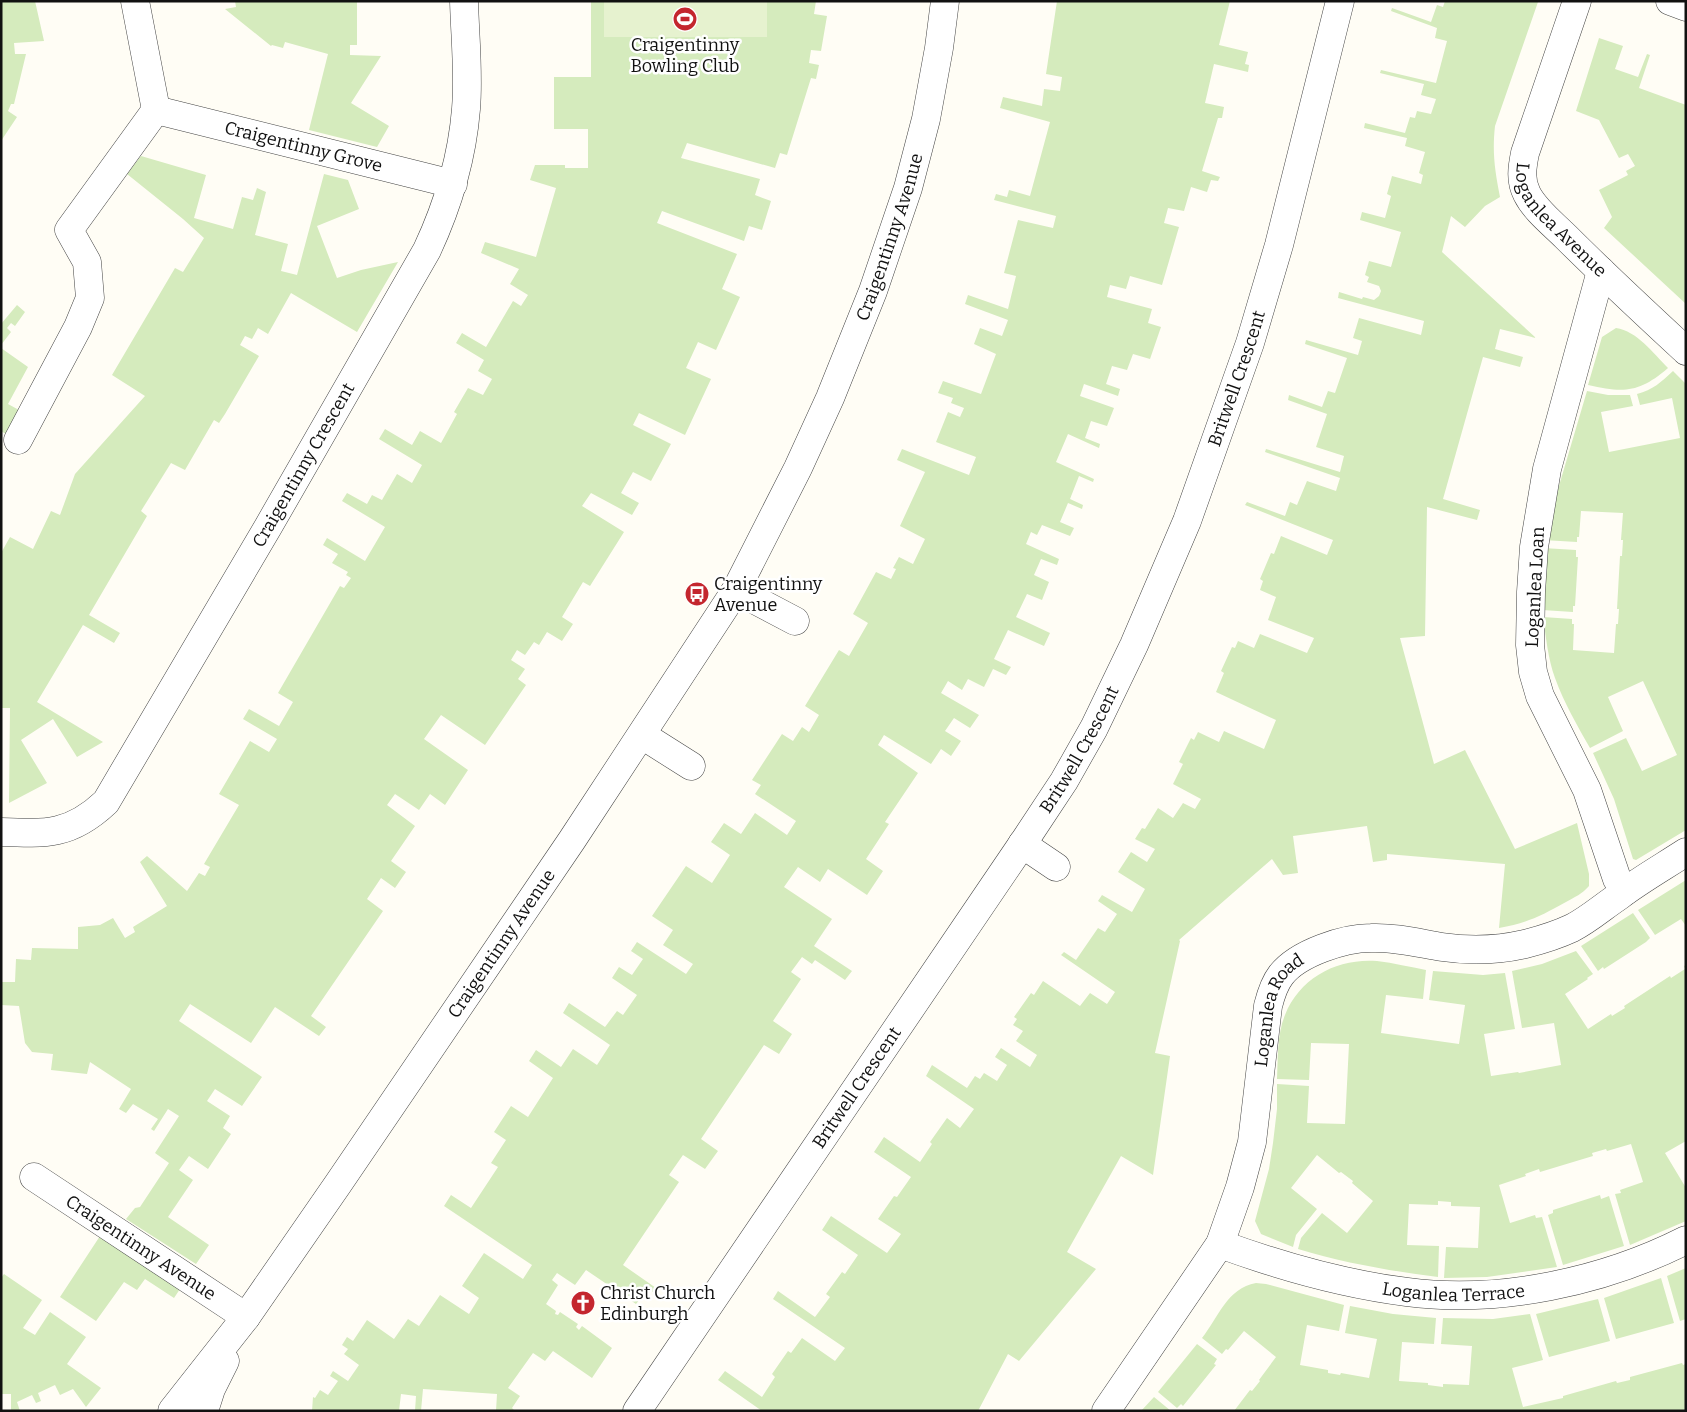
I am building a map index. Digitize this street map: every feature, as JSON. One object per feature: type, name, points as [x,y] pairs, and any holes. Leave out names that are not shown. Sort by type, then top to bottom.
[{"type":"street","points":[[18,440],[78,327],[90,298],[87,262],[69,230],[156,110],[135,1]]},
{"type":"street","name":"Craigentinny Crescent","points":[[1,832],[40,833],[59,831],[74,826],[91,816],[106,802],[258,544],[427,250],[453,184],[463,137],[467,74],[464,1]]},
{"type":"street","name":"Craigentinny Avenue","points":[[172,1411],[246,1317],[566,848],[736,590],[798,468],[834,389],[873,291],[908,188],[926,119],[939,48],[945,1]]},
{"type":"street","name":"Britwell Crescent","points":[[637,1411],[1022,844],[1064,781],[1094,728],[1134,645],[1187,521],[1230,401],[1279,245],[1340,1]]},
{"type":"street","name":"Loganlea Avenue","points":[[1577,1],[1525,153],[1521,172],[1523,183],[1528,195],[1537,208],[1686,351]]},
{"type":"street","points":[[1670,1],[1686,7]]},
{"type":"street","name":"Craigentinny Grove","points":[[156,110],[453,184]]},
{"type":"street","name":"Loganlea Loan","points":[[1601,271],[1546,470],[1534,547],[1530,645],[1533,672],[1540,696],[1587,790],[1618,879],[1625,892]]},
{"type":"street","points":[[736,590],[795,621]]},
{"type":"street","points":[[642,735],[691,766]]},
{"type":"street","points":[[1022,844],[1056,867]]},
{"type":"street","name":"Loganlea Road","points":[[1106,1411],[1220,1244],[1240,1187],[1252,1142],[1268,1006],[1272,990],[1282,974],[1295,962],[1309,954],[1351,940],[1370,938],[1392,939],[1465,950],[1492,949],[1523,944],[1574,927],[1686,852]]},
{"type":"street","name":"Craigentinny Avenue","points":[[34,1177],[246,1317]]},
{"type":"street","name":"Loganlea Terrace","points":[[1220,1244],[1280,1264],[1344,1281],[1408,1292],[1462,1294],[1536,1289],[1587,1279],[1640,1262],[1686,1240]]},
{"type":"street","name":"Craigentinny Avenue","points":[[204,1411],[211,1389],[246,1317]]},
{"type":"green space","points":[[1,1],[35,1],[44,41],[14,43],[15,54],[26,54],[14,104],[11,104],[8,111],[17,117],[1,141]]},
{"type":"green space","points":[[235,1],[357,1],[357,45],[350,45],[350,55],[381,56],[351,103],[389,126],[377,147],[309,130],[328,54],[285,42],[283,48],[271,46],[225,9],[236,7]]},
{"type":"green space","points":[[591,1],[816,1],[814,14],[827,16],[821,51],[811,50],[809,63],[819,65],[816,79],[811,78],[787,155],[780,153],[775,168],[687,143],[681,158],[760,179],[755,195],[771,201],[762,230],[749,226],[744,241],[662,211],[657,223],[737,254],[722,289],[740,297],[716,350],[698,342],[686,368],[711,379],[685,435],[639,413],[633,425],[671,444],[651,481],[633,472],[621,493],[639,503],[632,515],[591,493],[582,506],[624,532],[590,586],[583,582],[562,617],[573,624],[562,641],[547,632],[539,645],[534,642],[525,655],[517,650],[511,660],[525,669],[518,679],[526,685],[485,745],[441,715],[424,739],[468,770],[445,805],[430,794],[419,810],[395,794],[387,805],[415,826],[391,861],[406,872],[395,888],[381,878],[367,899],[383,911],[311,1016],[326,1027],[319,1036],[275,1007],[251,1043],[190,1004],[179,1021],[262,1077],[242,1106],[215,1089],[207,1101],[230,1116],[223,1128],[231,1134],[208,1169],[189,1156],[179,1170],[193,1180],[168,1217],[209,1245],[196,1264],[126,1219],[135,1208],[140,1207],[169,1163],[155,1153],[179,1116],[168,1109],[154,1131],[151,1129],[158,1119],[133,1104],[126,1113],[119,1109],[131,1089],[90,1062],[87,1074],[51,1070],[53,1054],[32,1052],[25,1043],[19,1006],[1,1005],[1,982],[15,982],[16,959],[31,960],[32,948],[78,949],[78,927],[100,925],[113,918],[125,938],[135,932],[133,927],[167,906],[140,862],[147,856],[187,891],[199,873],[205,876],[210,867],[204,864],[239,805],[219,794],[250,741],[269,752],[277,739],[243,719],[249,709],[279,726],[293,702],[278,693],[340,586],[344,588],[351,578],[346,575],[348,572],[332,563],[338,554],[323,545],[327,538],[365,561],[385,527],[342,501],[347,493],[367,504],[372,495],[382,500],[397,474],[412,483],[422,465],[379,439],[385,429],[412,445],[420,431],[441,443],[457,414],[454,412],[468,388],[483,395],[492,379],[478,371],[484,360],[456,343],[462,333],[486,347],[513,301],[521,306],[528,295],[510,284],[519,269],[481,253],[485,242],[536,257],[556,188],[530,180],[535,165],[565,165],[565,168],[588,168],[588,129],[554,129],[554,77],[591,77]]},
{"type":"green space","name":"Craigentinny Bowling Club","points":[[604,1],[767,1],[767,37],[604,37]]},
{"type":"green space","points":[[1057,1],[1230,1],[1219,45],[1248,52],[1245,64],[1249,65],[1248,72],[1214,64],[1205,103],[1224,107],[1222,118],[1218,118],[1202,171],[1220,177],[1218,181],[1211,180],[1207,192],[1191,187],[1184,211],[1168,208],[1164,223],[1179,227],[1162,285],[1130,276],[1126,289],[1110,285],[1107,297],[1152,309],[1148,323],[1161,327],[1150,359],[1133,354],[1127,370],[1112,366],[1106,384],[1120,389],[1118,396],[1084,384],[1080,396],[1114,408],[1107,426],[1091,421],[1085,438],[1100,444],[1099,448],[1068,434],[1056,462],[1094,479],[1093,482],[1079,476],[1070,499],[1083,505],[1082,509],[1068,503],[1060,522],[1074,528],[1070,536],[1042,525],[1037,535],[1031,532],[1026,544],[1059,559],[1057,565],[1041,559],[1034,575],[1049,582],[1042,600],[1027,594],[1016,617],[1050,633],[1044,646],[1008,630],[994,659],[1011,667],[1006,675],[993,669],[984,687],[968,679],[962,690],[948,681],[941,693],[979,715],[970,728],[954,718],[945,731],[961,741],[951,756],[941,749],[931,764],[884,735],[878,745],[918,773],[885,822],[889,824],[866,859],[883,871],[867,895],[828,869],[820,882],[798,867],[784,887],[832,919],[814,946],[852,971],[845,980],[815,960],[812,964],[802,957],[791,972],[801,979],[773,1021],[792,1034],[779,1054],[764,1045],[701,1139],[718,1151],[705,1169],[683,1155],[669,1175],[679,1182],[623,1265],[656,1288],[653,1292],[648,1289],[636,1304],[586,1270],[575,1285],[557,1273],[552,1280],[558,1285],[546,1304],[556,1311],[555,1314],[558,1315],[560,1312],[578,1324],[576,1327],[579,1330],[582,1326],[612,1348],[592,1378],[553,1351],[545,1361],[533,1353],[508,1388],[520,1396],[512,1408],[515,1411],[496,1411],[497,1394],[423,1389],[421,1411],[415,1411],[416,1396],[401,1394],[399,1411],[312,1411],[313,1397],[315,1398],[320,1390],[328,1395],[338,1381],[330,1376],[333,1371],[348,1381],[359,1365],[344,1354],[348,1349],[342,1345],[347,1337],[353,1341],[367,1320],[394,1339],[408,1319],[419,1326],[440,1295],[469,1314],[479,1298],[462,1286],[484,1253],[523,1279],[532,1265],[444,1206],[451,1195],[471,1208],[498,1167],[491,1163],[506,1140],[494,1132],[511,1106],[528,1117],[553,1078],[529,1061],[536,1050],[561,1067],[573,1049],[597,1065],[610,1045],[563,1013],[569,1003],[605,1027],[617,1011],[623,1015],[637,995],[612,978],[619,967],[632,975],[643,959],[631,951],[637,942],[686,974],[693,964],[663,945],[673,930],[652,916],[686,866],[712,883],[730,855],[711,842],[724,823],[741,834],[755,813],[787,835],[796,821],[755,794],[761,785],[752,780],[782,734],[793,741],[802,727],[809,732],[819,715],[805,706],[839,650],[849,656],[868,623],[853,614],[876,572],[891,579],[896,569],[893,568],[899,557],[913,564],[925,539],[900,526],[925,472],[897,460],[902,449],[969,475],[976,457],[936,442],[948,412],[960,417],[964,408],[951,403],[953,398],[938,393],[943,381],[981,394],[996,354],[974,344],[980,328],[1002,336],[1008,320],[965,304],[968,295],[1008,309],[1016,276],[1004,273],[1018,220],[1053,228],[1056,216],[994,200],[996,194],[1007,197],[1009,190],[1030,196],[1050,122],[1000,108],[1003,97],[1042,106],[1044,89],[1060,91],[1062,77],[1046,74]]},
{"type":"green space","points":[[1445,1],[1538,2],[1495,126],[1494,162],[1500,197],[1485,206],[1465,227],[1451,216],[1442,252],[1536,338],[1500,329],[1495,349],[1523,357],[1520,367],[1483,357],[1443,499],[1480,510],[1477,520],[1427,507],[1425,636],[1400,638],[1434,764],[1465,750],[1515,849],[1577,823],[1589,874],[1589,886],[1578,895],[1541,915],[1518,924],[1499,928],[1505,864],[1387,854],[1387,860],[1373,862],[1367,826],[1293,836],[1298,873],[1283,875],[1272,859],[1179,940],[1155,1053],[1170,1056],[1153,1175],[1121,1156],[1067,1252],[1096,1269],[1019,1361],[1008,1354],[978,1411],[762,1411],[718,1380],[725,1371],[762,1397],[775,1377],[772,1374],[788,1351],[791,1353],[802,1338],[835,1361],[845,1348],[773,1299],[778,1291],[815,1317],[830,1297],[826,1294],[842,1272],[845,1274],[858,1255],[822,1230],[831,1216],[887,1253],[901,1234],[878,1219],[894,1196],[897,1197],[911,1177],[874,1152],[884,1137],[920,1162],[932,1144],[930,1142],[947,1118],[960,1128],[974,1109],[926,1076],[932,1065],[967,1088],[975,1076],[980,1079],[984,1073],[997,1081],[1007,1065],[995,1057],[1001,1048],[1030,1067],[1037,1055],[1016,1041],[1023,1031],[1013,1025],[1017,1019],[1014,1017],[1031,993],[1034,995],[1043,981],[1080,1006],[1090,993],[1107,1004],[1115,992],[1061,955],[1064,952],[1076,960],[1098,928],[1105,932],[1117,914],[1098,901],[1102,895],[1132,912],[1145,889],[1118,872],[1131,852],[1147,862],[1155,849],[1135,839],[1142,828],[1145,829],[1158,808],[1173,818],[1183,803],[1195,809],[1201,799],[1173,784],[1183,764],[1179,762],[1191,738],[1194,740],[1198,732],[1219,742],[1224,731],[1264,749],[1276,720],[1216,692],[1224,673],[1221,671],[1232,647],[1235,648],[1238,641],[1254,648],[1260,634],[1307,653],[1314,638],[1268,620],[1276,597],[1260,590],[1263,581],[1260,579],[1271,553],[1274,554],[1281,536],[1327,555],[1333,540],[1245,505],[1247,502],[1285,516],[1290,502],[1297,505],[1307,481],[1336,491],[1340,478],[1265,452],[1266,449],[1340,472],[1344,456],[1316,447],[1327,414],[1288,400],[1289,395],[1322,407],[1328,391],[1335,393],[1347,358],[1305,344],[1306,340],[1358,355],[1362,341],[1353,338],[1359,318],[1421,335],[1424,321],[1338,298],[1339,292],[1362,299],[1363,297],[1374,300],[1379,296],[1381,291],[1379,286],[1367,282],[1369,277],[1365,275],[1369,261],[1391,267],[1401,232],[1360,220],[1362,212],[1385,218],[1391,196],[1387,194],[1392,176],[1421,184],[1423,175],[1419,173],[1425,152],[1405,146],[1407,138],[1364,128],[1365,123],[1405,133],[1410,117],[1415,118],[1417,111],[1431,114],[1436,99],[1421,95],[1424,84],[1380,73],[1381,70],[1436,83],[1447,41],[1435,38],[1437,28],[1391,11],[1392,8],[1431,22],[1437,5],[1443,7]]},
{"type":"green space","points":[[1599,38],[1623,46],[1615,69],[1638,77],[1647,54],[1650,55],[1639,88],[1686,105],[1686,304],[1604,228],[1612,217],[1599,190],[1628,175],[1626,171],[1635,166],[1628,154],[1619,158],[1599,120],[1576,111]]},
{"type":"green space","points":[[141,156],[206,175],[194,218],[233,229],[242,197],[253,200],[257,188],[266,192],[255,235],[288,244],[281,271],[297,275],[324,174],[348,180],[359,209],[317,226],[337,278],[361,270],[398,262],[357,332],[291,293],[268,334],[258,328],[252,339],[245,336],[240,345],[259,356],[225,414],[219,423],[214,420],[185,470],[171,463],[141,511],[147,516],[89,615],[120,633],[114,643],[83,625],[37,702],[103,742],[77,757],[53,719],[21,740],[47,783],[9,803],[10,708],[1,708],[1,553],[10,537],[33,549],[51,511],[60,515],[75,474],[145,396],[112,375],[175,268],[183,272],[204,238],[127,174]]},
{"type":"green space","points":[[17,305],[25,312],[15,326],[11,323],[7,328],[11,332],[1,345],[1,324]]},
{"type":"green space","points":[[1616,328],[1631,333],[1638,338],[1668,368],[1648,382],[1631,389],[1621,390],[1588,385],[1602,337]]},
{"type":"green space","points":[[1,348],[28,367],[8,404],[19,410],[9,436],[1,431]]},
{"type":"green space","points":[[1673,371],[1686,384],[1686,830],[1636,860],[1633,859],[1614,799],[1593,753],[1626,738],[1642,771],[1677,755],[1643,681],[1608,697],[1623,731],[1590,748],[1555,678],[1549,656],[1543,617],[1572,619],[1572,624],[1574,624],[1573,650],[1614,653],[1619,609],[1617,609],[1620,556],[1622,556],[1623,540],[1621,540],[1623,513],[1581,511],[1577,542],[1543,540],[1587,391],[1608,395],[1630,395],[1633,406],[1601,412],[1609,452],[1680,438],[1672,398],[1640,405],[1637,394],[1652,388]]},
{"type":"green space","points":[[1543,548],[1576,550],[1576,557],[1578,557],[1573,612],[1542,610]]},
{"type":"green space","points":[[1686,880],[1686,926],[1681,919],[1655,935],[1638,910]]},
{"type":"green space","points":[[1633,913],[1650,938],[1604,969],[1603,967],[1598,971],[1581,946]]},
{"type":"green space","points":[[1576,951],[1593,974],[1565,994],[1588,1029],[1611,1014],[1612,1016],[1625,1008],[1624,1006],[1670,976],[1671,978],[1685,969],[1684,966],[1686,965],[1686,1141],[1665,1153],[1686,1188],[1686,1221],[1630,1245],[1615,1194],[1621,1193],[1620,1190],[1643,1182],[1631,1144],[1592,1153],[1593,1156],[1540,1172],[1539,1169],[1525,1174],[1526,1176],[1499,1185],[1510,1223],[1535,1215],[1536,1218],[1542,1217],[1557,1267],[1487,1277],[1444,1278],[1446,1247],[1478,1248],[1480,1207],[1451,1206],[1451,1202],[1438,1201],[1438,1205],[1409,1204],[1407,1245],[1439,1246],[1438,1277],[1368,1266],[1298,1249],[1301,1238],[1322,1213],[1347,1233],[1373,1201],[1352,1183],[1353,1181],[1341,1172],[1339,1173],[1317,1155],[1291,1188],[1317,1209],[1296,1235],[1293,1247],[1261,1234],[1255,1221],[1269,1169],[1277,1109],[1277,1084],[1309,1086],[1307,1123],[1345,1124],[1349,1044],[1311,1043],[1309,1080],[1277,1079],[1278,1047],[1282,1022],[1300,990],[1310,980],[1335,967],[1362,961],[1377,961],[1426,970],[1423,999],[1386,995],[1381,1033],[1459,1044],[1465,1005],[1429,1000],[1433,971],[1483,975],[1505,973],[1515,1029],[1484,1034],[1491,1076],[1519,1073],[1561,1065],[1554,1023],[1522,1028],[1512,971],[1542,964]]},
{"type":"green space","points":[[1600,1195],[1601,1199],[1609,1196],[1624,1246],[1563,1265],[1548,1215],[1553,1213],[1553,1210]]},
{"type":"green space","points":[[100,1236],[180,1289],[174,1298],[145,1279],[137,1290],[124,1282],[96,1321],[60,1297]]},
{"type":"green space","points":[[1686,1268],[1686,1319],[1680,1321],[1667,1276]]},
{"type":"green space","points":[[4,1274],[42,1300],[23,1328],[35,1335],[50,1312],[86,1337],[67,1364],[101,1388],[86,1407],[73,1389],[60,1395],[55,1385],[38,1393],[41,1401],[36,1403],[32,1395],[17,1402],[20,1411],[11,1411],[11,1394],[1,1394],[1,1278]]},
{"type":"green space","points":[[1661,1278],[1674,1323],[1616,1339],[1604,1298]]},
{"type":"green space","points":[[1256,1283],[1344,1305],[1339,1331],[1307,1325],[1300,1365],[1328,1370],[1328,1373],[1340,1375],[1341,1373],[1369,1378],[1377,1339],[1345,1333],[1350,1306],[1393,1314],[1436,1318],[1434,1344],[1402,1342],[1399,1381],[1428,1383],[1428,1385],[1443,1387],[1443,1384],[1469,1385],[1472,1346],[1441,1344],[1443,1318],[1493,1319],[1530,1314],[1543,1360],[1512,1368],[1523,1407],[1563,1398],[1563,1396],[1616,1381],[1617,1383],[1630,1380],[1630,1377],[1682,1363],[1683,1365],[1686,1364],[1686,1411],[1234,1411],[1250,1390],[1252,1391],[1260,1381],[1276,1357],[1244,1331],[1228,1350],[1226,1349],[1222,1354],[1202,1338],[1230,1297],[1246,1286]]},
{"type":"green space","points":[[1598,1299],[1610,1341],[1549,1357],[1536,1314]]},
{"type":"green space","points":[[1197,1344],[1217,1359],[1214,1364],[1216,1365],[1183,1406],[1181,1404],[1177,1408],[1158,1392]]},
{"type":"green space","points":[[1154,1397],[1171,1411],[1141,1411]]},
{"type":"place","name":"Craigentinny Bowling Club","points":[[685,19]]},
{"type":"place","name":"Craigentinny Avenue","points":[[697,594]]},
{"type":"place","name":"Christ Church Edinburgh","points":[[583,1303]]}]
